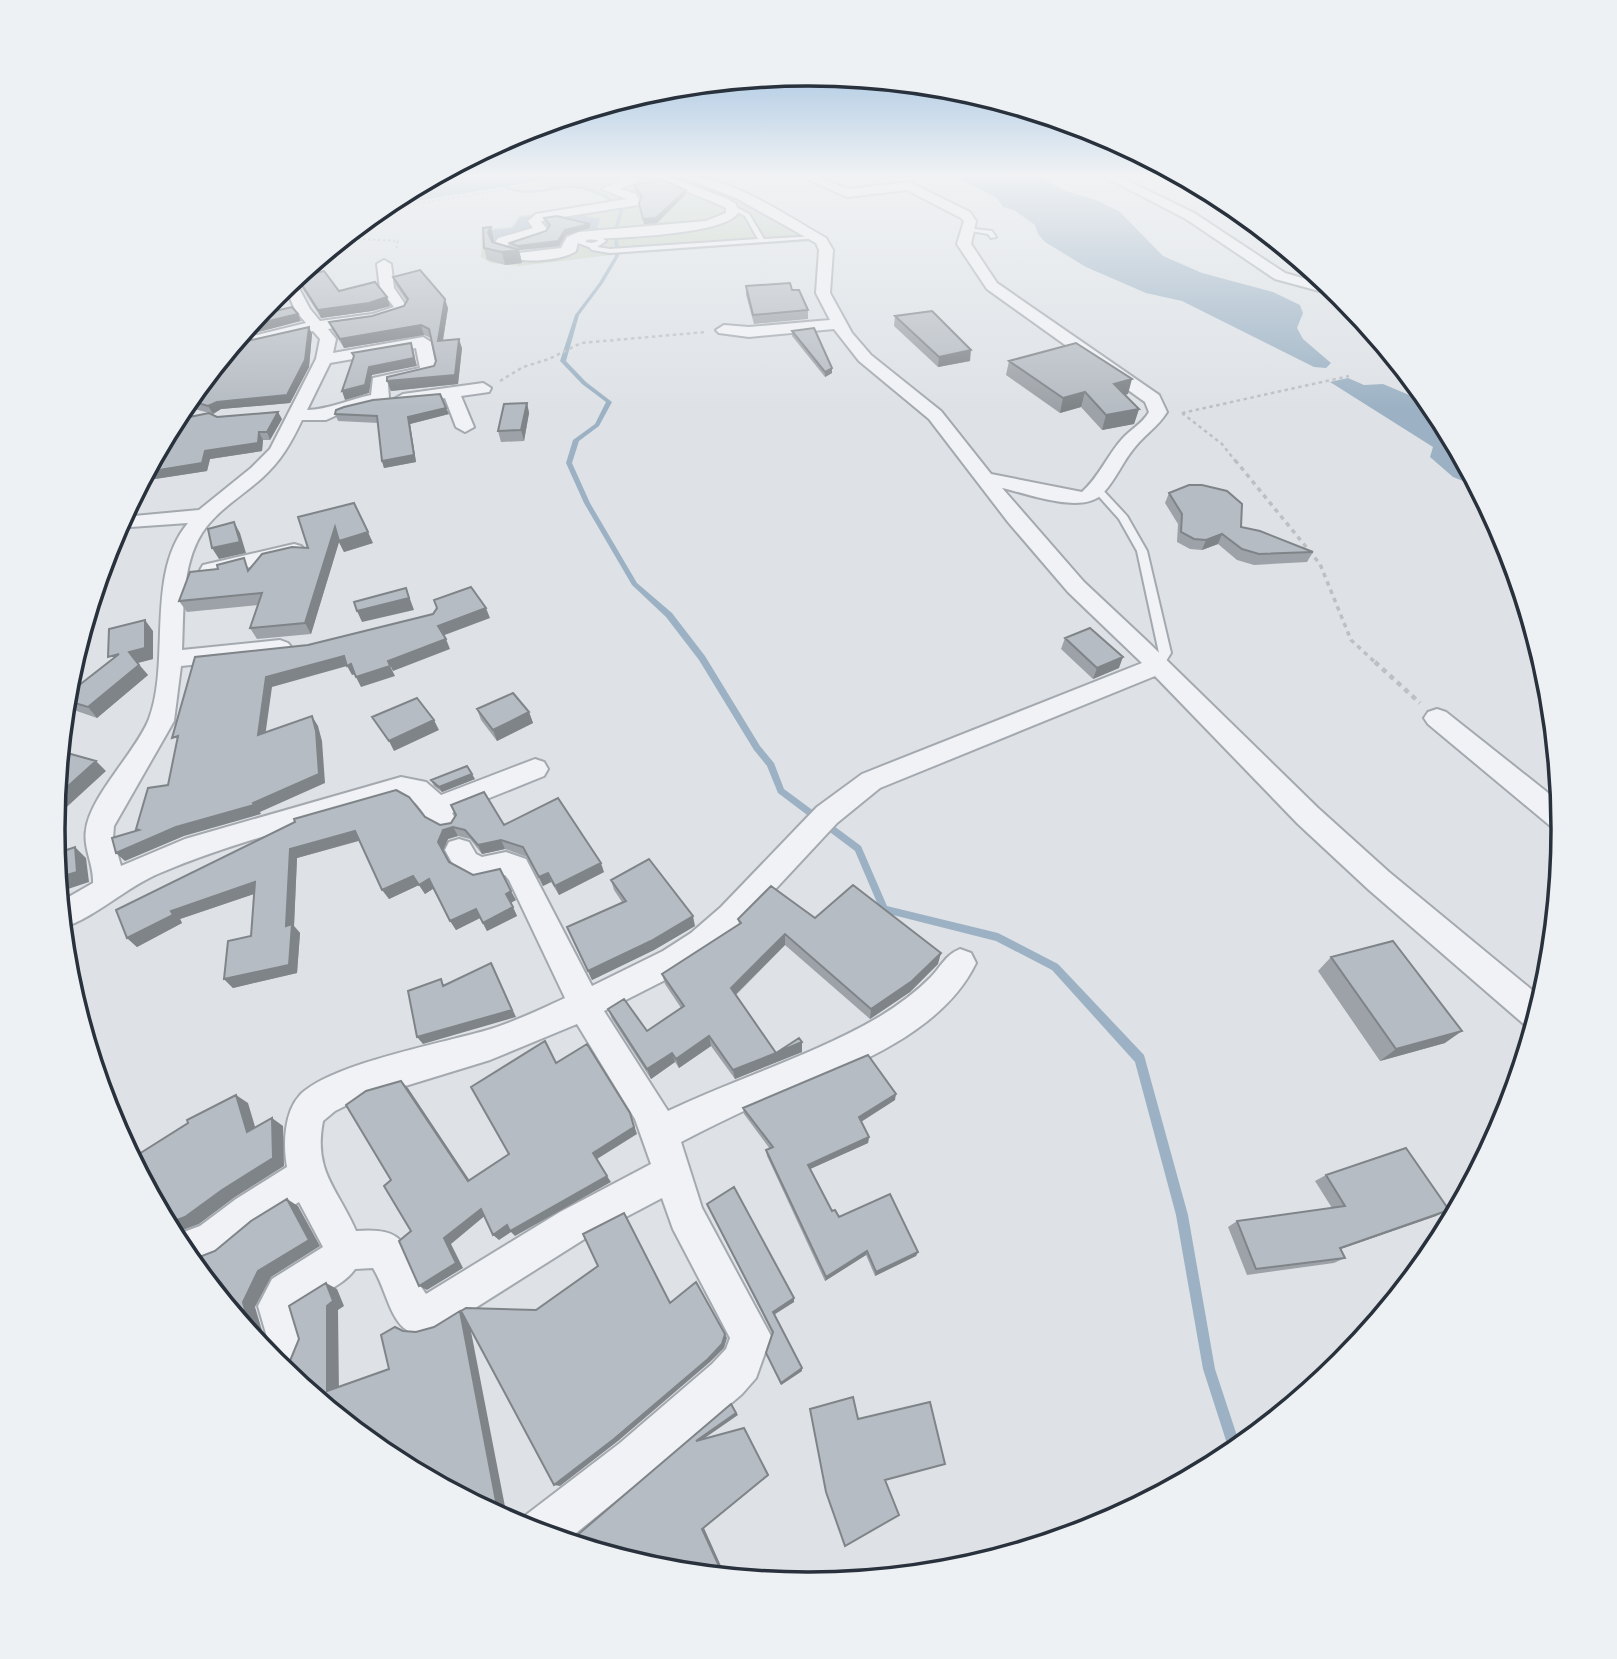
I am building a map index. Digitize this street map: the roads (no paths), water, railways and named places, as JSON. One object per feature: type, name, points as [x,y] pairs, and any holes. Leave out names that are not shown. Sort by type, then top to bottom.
[{"type":"street","points":[[506,253],[518,257],[552,253]]},
{"type":"street","points":[[827,253],[823,293],[838,324],[858,351],[935,415],[1015,518],[1076,587],[1308,816],[1378,881],[1530,1008]]},
{"type":"street","points":[[970,253],[992,286],[1135,384],[1153,399],[1158,412],[1151,424],[1129,442],[1097,489],[1089,496],[1078,499],[986,479]]},
{"type":"street","points":[[1243,253],[1280,276],[1316,286]]},
{"type":"street","points":[[246,342],[282,331],[376,318],[402,309],[387,289],[384,264]]},
{"type":"street","points":[[103,893],[108,883],[108,871],[100,848],[100,826],[161,721],[168,689],[175,579],[191,533],[205,516],[278,451],[290,412],[324,359],[328,339],[315,327],[294,293]]},
{"type":"street","points":[[724,330],[749,332],[838,324]]},
{"type":"street","points":[[324,359],[420,341],[425,343],[429,371],[379,382],[378,400]]},
{"type":"street","points":[[290,412],[326,415],[340,407],[378,400],[483,388]]},
{"type":"street","points":[[451,393],[465,427]]},
{"type":"street","points":[[131,522],[205,516]]},
{"type":"street","points":[[175,579],[294,550]]},
{"type":"street","points":[[168,659],[299,646]]},
{"type":"street","points":[[284,1355],[288,1343],[278,1307],[281,1299],[337,1263],[344,1251],[339,1236],[306,1176],[303,1164],[306,1119],[309,1110],[321,1098],[354,1085],[474,1051],[584,1006],[675,960],[709,937],[756,891],[823,817],[851,793],[891,771],[1157,666]]},
{"type":"street","points":[[1437,718],[1552,811]]},
{"type":"street","points":[[69,911],[139,869],[185,850],[409,786],[418,789],[440,816],[536,769]]},
{"type":"street","points":[[459,849],[466,862],[479,870],[505,862],[516,867],[539,908],[584,1006],[609,1051],[647,1107],[660,1133],[698,1241],[751,1336],[741,1363],[717,1388],[635,1458],[548,1526]]},
{"type":"street","points":[[660,1133],[743,1094],[801,1072],[888,1028],[935,995],[948,983],[960,962]]},
{"type":"street","points":[[344,1251],[381,1248],[390,1259],[411,1307],[420,1315],[428,1315],[573,1225],[673,1171]]},
{"type":"street","points":[[193,1248],[212,1241],[249,1212],[306,1176]]},
{"type":"lane","points":[[1097,489],[1123,517],[1142,551],[1164,653],[1157,666]]},
{"type":"water","points":[[1064,253],[1160,253],[1202,273],[1273,292],[1300,305],[1303,313],[1297,328],[1303,339],[1331,363],[1326,368],[1314,367],[1182,301],[1146,293],[1086,267]]},
{"type":"water","points":[[1348,378],[1364,385],[1383,384],[1413,397],[1466,482],[1453,477],[1430,457],[1433,447],[1330,382]]},
{"type":"waterway","points":[[617,253],[601,283],[577,315],[563,361],[584,383],[609,402],[597,425],[576,440],[569,463],[587,503],[634,584],[669,615],[702,658],[757,748],[771,765],[781,791],[858,849],[884,909],[998,937],[1055,967],[1140,1059],[1182,1215],[1209,1369],[1232,1441]]}]
